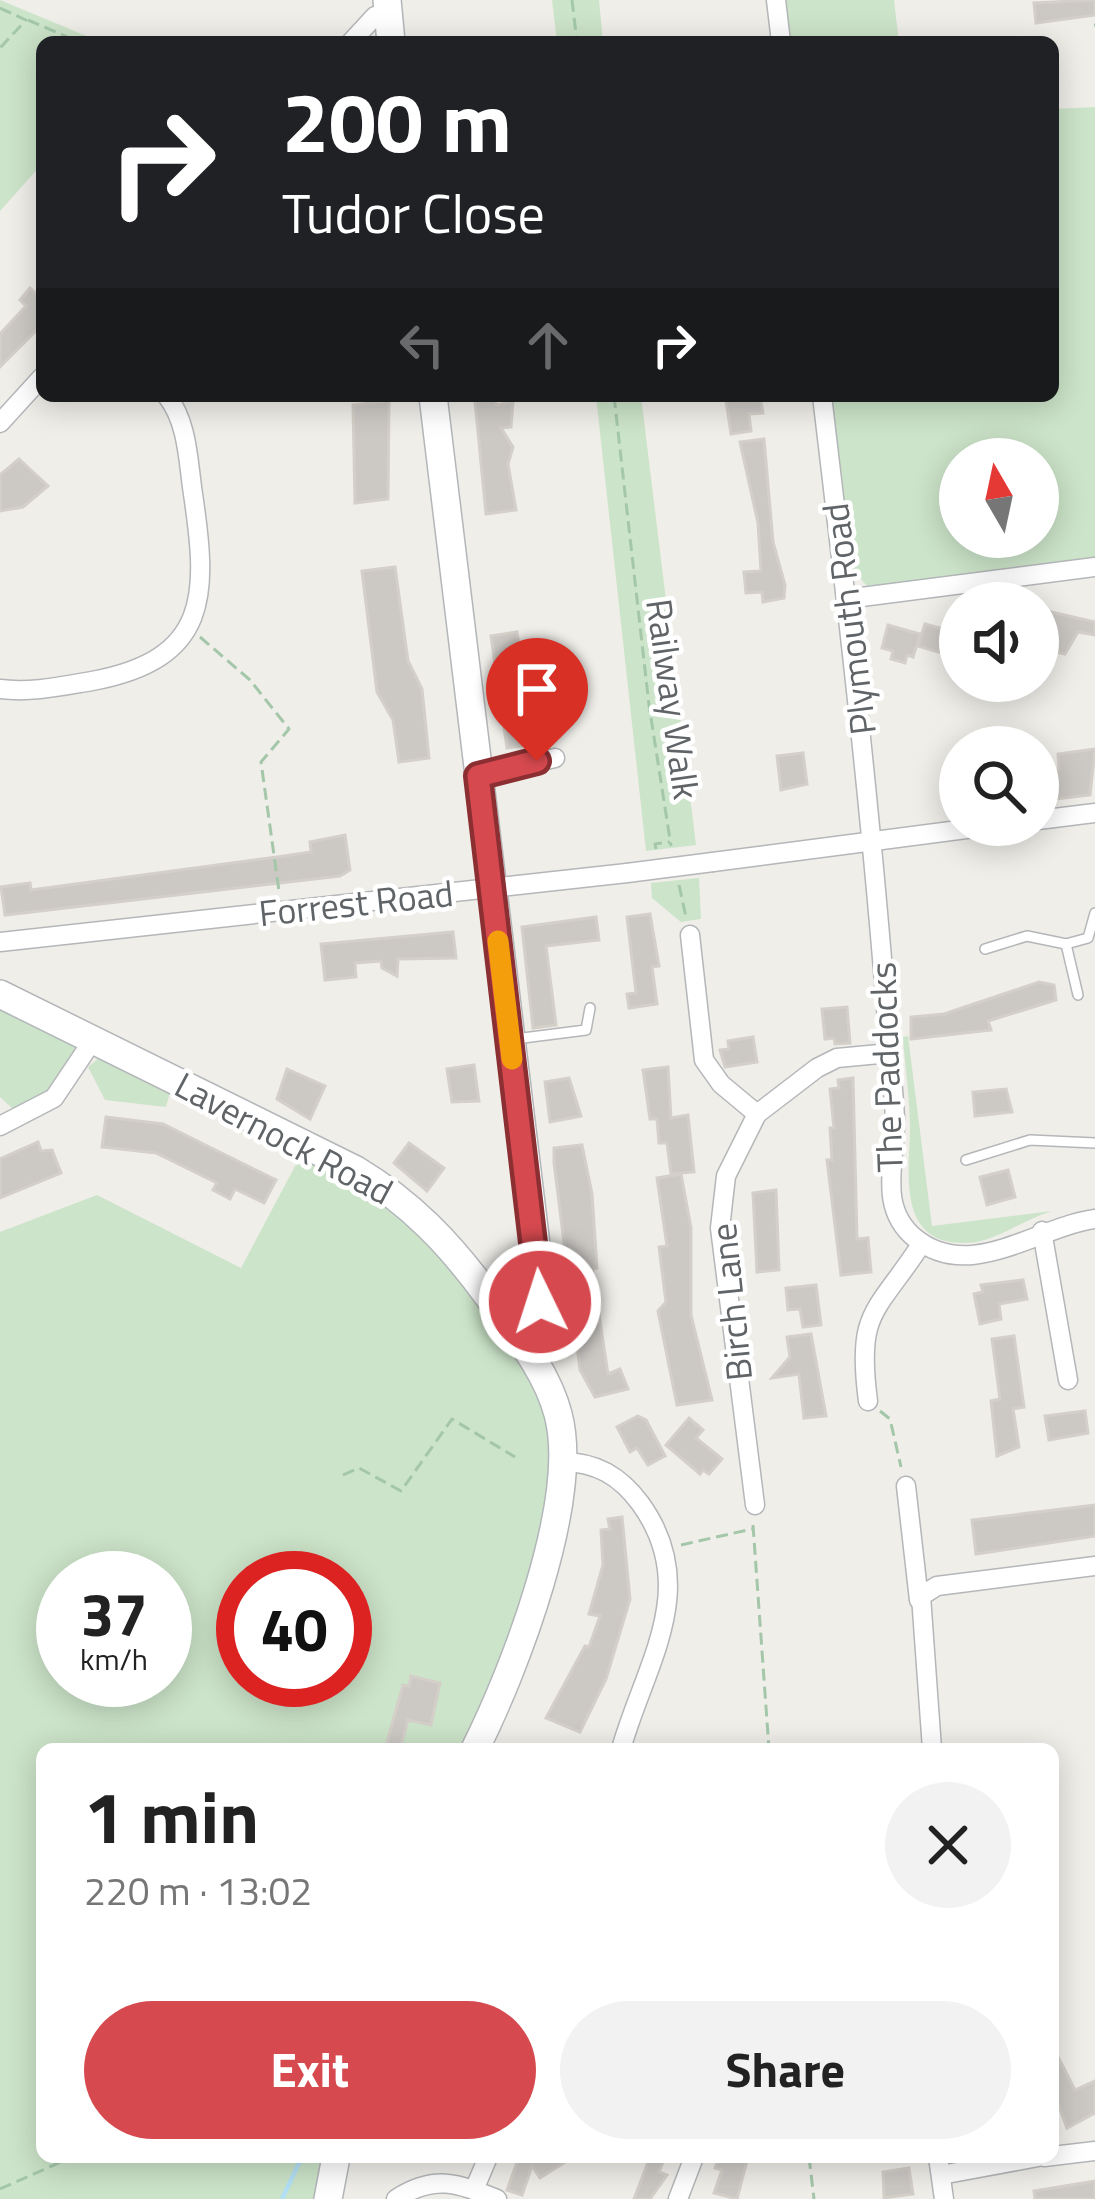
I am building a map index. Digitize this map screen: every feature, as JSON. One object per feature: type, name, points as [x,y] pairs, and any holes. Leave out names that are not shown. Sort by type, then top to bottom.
[{"type":"main road","points":[[434,402],[541,1286],[536,1310],[515,1333]]},
{"type":"main road","name":"Lavernock Road","points":[[0,994],[385,1188],[450,1246],[515,1333],[557,1409],[562,1462],[533,1603],[477,1743]]},
{"type":"main road","points":[[328,2199],[335,2163]]},
{"type":"street","points":[[776,0],[780,36]]},
{"type":"street","points":[[357,36],[387,7]]},
{"type":"street","points":[[0,423],[36,384]]},
{"type":"street","points":[[0,689],[58,686],[148,667],[171,650],[190,626],[203,563],[183,428],[170,402]]},
{"type":"street","name":"Plymouth Road","points":[[823,402],[874,842]]},
{"type":"street","points":[[846,599],[1095,567]]},
{"type":"street","points":[[478,776],[555,758]]},
{"type":"street","points":[[1059,817],[1095,813]]},
{"type":"street","name":"Forrest Road","points":[[0,942],[627,873],[939,833]]},
{"type":"street","name":"The Paddocks","points":[[874,842],[895,1123],[890,1189],[897,1216],[922,1243]]},
{"type":"street","points":[[690,934],[704,1060],[721,1084],[757,1114]]},
{"type":"street","points":[[2,1119],[54,1098],[93,1040]]},
{"type":"street","name":"Birch Lane","points":[[754,1505],[719,1215],[731,1158],[757,1114],[826,1061],[890,1053]]},
{"type":"street","points":[[868,1401],[862,1351],[865,1325],[922,1243],[948,1256],[979,1256],[1042,1231],[1095,1219]]},
{"type":"street","points":[[1042,1231],[1068,1380]]},
{"type":"street","points":[[562,1462],[599,1467],[621,1483],[651,1521],[662,1548],[670,1590],[666,1629],[623,1743]]},
{"type":"street","points":[[906,1486],[931,1743]]},
{"type":"street","points":[[918,1601],[937,1586],[1095,1566]]},
{"type":"street","points":[[1059,2155],[1095,2151]]},
{"type":"street","points":[[474,2190],[485,2163]]},
{"type":"street","points":[[678,2199],[692,2163]]},
{"type":"street","points":[[944,2199],[939,2166],[973,2163]]},
{"type":"street","points":[[397,2199],[431,2181],[497,2199]]},
{"type":"lane","points":[[986,949],[1027,936],[1066,944],[1088,938],[1095,913]]},
{"type":"lane","points":[[1066,944],[1078,995]]},
{"type":"lane","points":[[510,1040],[586,1030],[590,1008]]},
{"type":"lane","points":[[966,1160],[1030,1140],[1095,1143]]},
{"type":"path","points":[[572,0],[576,36]]},
{"type":"path","points":[[0,8],[65,36]]},
{"type":"path","points":[[0,48],[26,20]]},
{"type":"path","name":"Railway Walk","points":[[615,402],[649,705],[671,848]]},
{"type":"path","points":[[190,626],[250,680],[289,729],[261,762],[282,910]]},
{"type":"path","points":[[676,869],[690,934]]},
{"type":"path","points":[[868,1401],[890,1419],[906,1486]]},
{"type":"path","points":[[343,1474],[359,1468],[401,1491],[452,1419],[515,1457]]},
{"type":"path","points":[[754,1505],[769,1743]]},
{"type":"path","points":[[662,1548],[752,1529]]},
{"type":"path","points":[[0,2189],[58,2163]]},
{"type":"path","points":[[809,2163],[814,2199]]},
{"type":"green space","points":[[0,0],[87,36],[36,36],[36,171],[0,211]]},
{"type":"green space","points":[[552,0],[599,0],[602,36],[556,36]]},
{"type":"green space","points":[[785,0],[894,0],[898,36],[788,36]]},
{"type":"green space","points":[[1095,107],[1095,560],[868,587],[852,569],[832,402],[1059,402],[1059,109]]},
{"type":"green space","points":[[597,402],[642,402],[696,845],[646,851]]},
{"type":"green space","points":[[699,878],[701,919],[681,922],[652,898],[651,883]]},
{"type":"green space","points":[[0,1005],[72,1040],[78,1051],[59,1084],[24,1109],[12,1108],[0,1097]]},
{"type":"green space","points":[[908,1036],[932,1226],[1052,1211],[998,1235],[966,1243],[944,1241],[918,1220],[909,1186],[910,1118],[903,1037]]},
{"type":"green space","points":[[101,1056],[171,1089],[166,1107],[105,1100],[88,1067]]},
{"type":"green space","points":[[302,1153],[393,1205],[459,1275],[533,1381],[551,1426],[547,1505],[526,1595],[467,1743],[36,1743],[36,2163],[326,2163],[329,2199],[0,2199],[0,1232],[97,1195],[241,1268]]},
{"type":"building","points":[[1095,0],[1095,15],[1036,23],[1034,3]]},
{"type":"building","points":[[30,288],[36,294],[36,331],[0,367],[0,334],[26,306],[20,300]]},
{"type":"building","points":[[389,402],[388,499],[355,503],[353,405]]},
{"type":"building","points":[[475,402],[513,402],[511,427],[501,428],[513,447],[508,464],[516,510],[486,514]]},
{"type":"building","points":[[726,402],[761,402],[763,413],[749,414],[751,431],[731,434]]},
{"type":"building","points":[[764,439],[773,542],[785,585],[784,598],[763,602],[762,592],[746,593],[744,572],[761,571],[758,523],[740,442]]},
{"type":"building","points":[[19,459],[48,486],[23,507],[0,511],[0,475]]},
{"type":"building","points":[[395,567],[408,661],[422,689],[429,758],[399,762],[393,720],[377,692],[362,571]]},
{"type":"building","points":[[1059,614],[1095,622],[1095,635],[1078,632],[1065,654],[1059,653]]},
{"type":"building","points":[[925,624],[939,628],[939,652],[918,646]]},
{"type":"building","points":[[888,625],[920,634],[913,657],[907,655],[905,663],[891,659],[893,651],[882,648]]},
{"type":"building","points":[[517,632],[521,660],[527,659],[535,744],[507,748],[491,636]]},
{"type":"building","points":[[1095,749],[1090,795],[1059,799],[1059,754]]},
{"type":"building","points":[[803,753],[807,784],[781,790],[777,756]]},
{"type":"building","points":[[345,835],[350,870],[340,876],[5,915],[1,887],[30,883],[31,890],[311,852],[310,842]]},
{"type":"building","points":[[650,914],[659,966],[652,967],[657,1004],[629,1008],[627,994],[636,993],[627,917]]},
{"type":"building","points":[[596,917],[599,940],[546,946],[556,1025],[533,1028],[522,927]]},
{"type":"building","points":[[453,932],[456,958],[398,959],[397,976],[382,968],[381,961],[355,963],[356,977],[325,980],[321,944]]},
{"type":"building","points":[[1039,982],[1054,985],[1056,1000],[988,1021],[991,1030],[911,1039],[911,1017],[944,1014]]},
{"type":"building","points":[[847,1007],[850,1043],[835,1044],[834,1038],[825,1039],[822,1009]]},
{"type":"building","points":[[753,1037],[757,1062],[725,1067],[720,1050],[729,1049],[728,1041]]},
{"type":"building","points":[[474,1065],[479,1101],[452,1102],[447,1069]]},
{"type":"building","points":[[668,1067],[671,1118],[688,1115],[694,1172],[671,1174],[667,1143],[659,1143],[657,1119],[650,1119],[643,1070]]},
{"type":"building","points":[[287,1069],[325,1086],[310,1119],[277,1099]]},
{"type":"building","points":[[569,1078],[581,1116],[550,1122],[545,1082]]},
{"type":"building","points":[[853,1078],[857,1239],[868,1238],[871,1272],[841,1275],[827,1160],[832,1160],[830,1128],[834,1128],[830,1089],[839,1088],[838,1080]]},
{"type":"building","points":[[1006,1089],[1012,1112],[975,1116],[973,1092]]},
{"type":"building","points":[[106,1117],[163,1124],[276,1180],[264,1203],[235,1189],[230,1199],[213,1190],[217,1183],[156,1153],[102,1147]]},
{"type":"building","points":[[38,1142],[41,1151],[52,1150],[61,1173],[0,1198],[0,1159]]},
{"type":"building","points":[[409,1143],[444,1168],[427,1191],[394,1163]]},
{"type":"building","points":[[582,1145],[592,1194],[597,1268],[592,1269],[608,1374],[620,1369],[628,1389],[595,1397],[580,1370],[554,1163],[554,1148]]},
{"type":"building","points":[[1008,1170],[1015,1197],[987,1205],[980,1177]]},
{"type":"building","points":[[681,1174],[691,1228],[691,1315],[712,1400],[677,1405],[658,1311],[666,1302],[659,1247],[667,1246],[657,1178]]},
{"type":"building","points":[[776,1190],[779,1270],[757,1272],[753,1193]]},
{"type":"building","points":[[1023,1280],[1027,1299],[999,1304],[1001,1319],[980,1324],[974,1294],[983,1292],[981,1285]]},
{"type":"building","points":[[816,1285],[821,1325],[803,1327],[800,1309],[788,1310],[786,1288]]},
{"type":"building","points":[[811,1334],[826,1416],[804,1418],[799,1374],[772,1378],[790,1357],[787,1337]]},
{"type":"building","points":[[1014,1336],[1024,1407],[1013,1409],[1019,1447],[997,1456],[991,1401],[1000,1399],[992,1339]]},
{"type":"building","points":[[1085,1411],[1088,1433],[1049,1440],[1045,1416]]},
{"type":"building","points":[[638,1416],[646,1420],[665,1456],[648,1465],[637,1448],[630,1452],[617,1427]]},
{"type":"building","points":[[689,1418],[703,1430],[696,1438],[722,1459],[709,1474],[703,1470],[700,1474],[666,1445]]},
{"type":"building","points":[[1095,1505],[1095,1536],[976,1554],[972,1520]]},
{"type":"building","points":[[622,1517],[630,1599],[606,1679],[580,1732],[546,1718],[585,1646],[589,1647],[600,1616],[589,1614],[603,1565],[601,1530],[610,1529],[608,1519]]},
{"type":"building","points":[[411,1676],[440,1683],[431,1725],[408,1720],[402,1743],[387,1743],[403,1685],[409,1686]]},
{"type":"building","points":[[1059,2059],[1075,2090],[1095,2081],[1095,2113],[1067,2128],[1059,2106]]},
{"type":"building","points":[[517,2163],[564,2163],[540,2178],[532,2166],[522,2195],[507,2190]]},
{"type":"building","points":[[648,2163],[663,2163],[659,2172],[667,2175],[650,2199],[634,2199]]},
{"type":"building","points":[[717,2163],[746,2163],[737,2199],[714,2193],[722,2170],[715,2168]]},
{"type":"building","points":[[909,2168],[913,2194],[884,2198],[883,2172]]},
{"type":"building","points":[[1095,2181],[1095,2199],[1035,2199],[1034,2191]]},
{"type":"waterway","points":[[282,2199],[299,2163]]},
{"type":"slow traffic","points":[[498,941],[512,1059]]},
{"type":"route","points":[[537,761],[478,776],[540,1302]]}]
